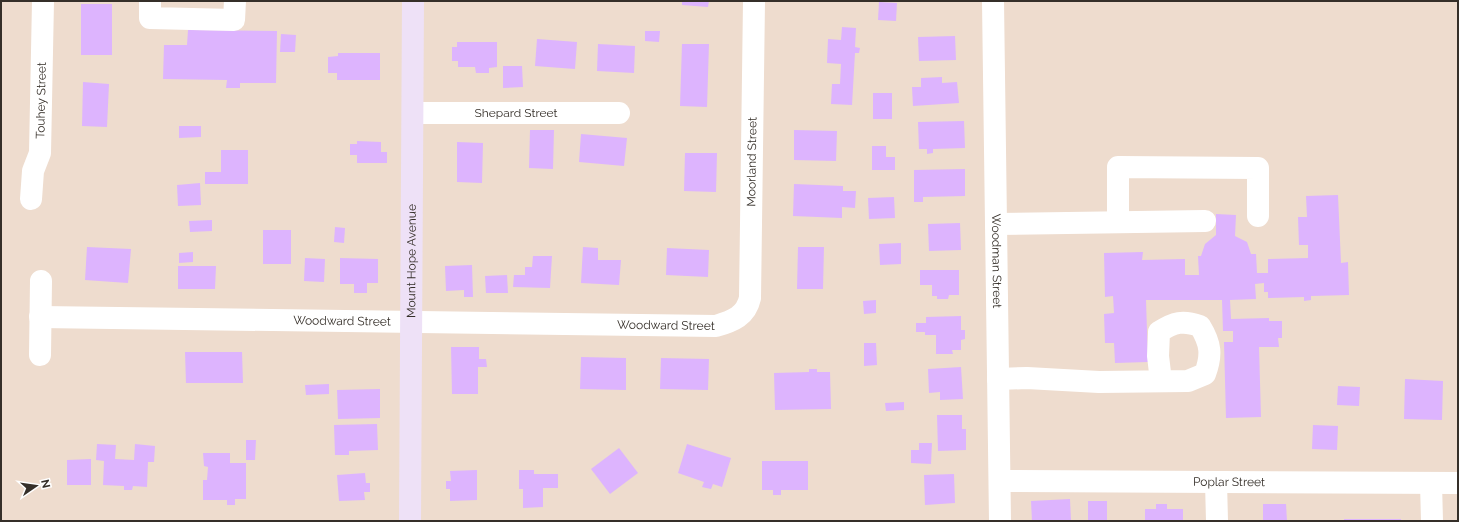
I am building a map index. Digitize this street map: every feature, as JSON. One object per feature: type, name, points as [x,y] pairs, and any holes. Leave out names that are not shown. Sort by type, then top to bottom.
[{"type":"main road","name":"Mount Hope Avenue","points":[[410,521],[413,1]]},
{"type":"street","name":"Touhey Street","points":[[31,199],[33,171],[40,153],[43,1]]},
{"type":"street","points":[[150,1],[150,18],[234,20],[235,1]]},
{"type":"street","name":"Moorland Street","points":[[737,318],[748,308],[751,287],[754,1]]},
{"type":"street","name":"Woodman Street","points":[[993,1],[1000,521]]},
{"type":"street","name":"Shepard Street","points":[[413,113],[619,113]]},
{"type":"street","points":[[1118,222],[1118,167],[1258,168],[1258,216]]},
{"type":"street","points":[[996,224],[1205,221]]},
{"type":"street","points":[[40,354],[41,281]]},
{"type":"street","name":"Woodward Street","points":[[40,318],[716,326],[737,318]]},
{"type":"street","points":[[998,379],[1027,378],[1099,382],[1161,381]]},
{"type":"street","name":"Poplar Street","points":[[1000,481],[1458,483]]},
{"type":"street","points":[[1216,482],[1217,521]]},
{"type":"street","points":[[1431,483],[1432,521]]},
{"type":"building","points":[[682,1],[709,1],[708,7],[682,5]]},
{"type":"building","points":[[879,2],[897,3],[896,21],[878,20]]},
{"type":"building","points":[[81,4],[112,4],[112,55],[81,55]]},
{"type":"building","points":[[842,27],[856,28],[855,47],[860,48],[859,53],[855,53],[852,105],[831,104],[832,84],[840,84],[841,64],[827,63],[828,39],[841,40]]},
{"type":"building","points":[[188,30],[277,31],[276,83],[240,83],[240,88],[226,88],[227,80],[163,79],[164,45],[187,45]]},
{"type":"building","points":[[645,31],[660,31],[659,42],[645,41]]},
{"type":"building","points":[[281,34],[296,35],[295,52],[280,52]]},
{"type":"building","points":[[955,36],[956,60],[919,61],[918,37]]},
{"type":"building","points":[[537,39],[577,42],[575,69],[535,66]]},
{"type":"building","points":[[457,42],[497,42],[497,67],[489,68],[489,73],[476,73],[475,67],[458,67],[458,61],[452,61],[452,47],[457,47]]},
{"type":"building","points":[[598,44],[635,46],[634,73],[597,71]]},
{"type":"building","points":[[682,44],[709,44],[707,107],[680,106]]},
{"type":"building","points":[[338,53],[380,53],[380,80],[337,80],[337,73],[328,73],[328,57],[338,56]]},
{"type":"building","points":[[503,66],[522,66],[523,87],[503,88]]},
{"type":"building","points":[[942,77],[942,83],[957,82],[959,103],[913,106],[912,87],[921,87],[921,78]]},
{"type":"building","points":[[83,82],[109,84],[107,127],[82,126]]},
{"type":"building","points":[[873,93],[892,93],[892,119],[873,119]]},
{"type":"building","points":[[964,121],[965,148],[933,149],[933,153],[927,154],[927,149],[919,149],[918,122]]},
{"type":"building","points":[[179,126],[201,126],[201,137],[179,138]]},
{"type":"building","points":[[530,130],[554,130],[553,169],[529,168]]},
{"type":"building","points":[[794,130],[837,131],[836,161],[794,160]]},
{"type":"building","points":[[581,134],[627,138],[624,166],[579,162]]},
{"type":"building","points":[[357,141],[381,142],[381,152],[387,152],[387,163],[357,163],[357,155],[350,155],[350,144],[357,144]]},
{"type":"building","points":[[457,142],[483,143],[482,183],[457,182]]},
{"type":"building","points":[[872,146],[886,146],[886,157],[895,157],[895,170],[872,170]]},
{"type":"building","points":[[221,150],[248,150],[248,184],[205,184],[205,172],[221,172]]},
{"type":"building","points":[[685,153],[717,153],[716,192],[684,191]]},
{"type":"building","points":[[965,169],[965,196],[923,197],[923,202],[914,202],[914,170]]},
{"type":"building","points":[[200,183],[201,205],[178,206],[177,185]]},
{"type":"building","points":[[794,184],[843,186],[843,191],[856,191],[855,208],[842,207],[842,218],[793,216]]},
{"type":"building","points":[[1338,195],[1341,263],[1348,262],[1349,295],[1311,296],[1311,300],[1304,301],[1304,297],[1268,298],[1268,292],[1264,292],[1264,283],[1255,284],[1256,299],[1230,300],[1231,319],[1269,318],[1269,321],[1282,321],[1282,338],[1278,338],[1279,347],[1259,347],[1261,417],[1226,418],[1224,342],[1233,342],[1233,331],[1223,331],[1222,300],[1146,300],[1148,362],[1115,363],[1114,343],[1105,343],[1104,314],[1114,313],[1113,296],[1105,297],[1104,253],[1143,252],[1142,260],[1185,259],[1185,275],[1199,275],[1198,256],[1201,256],[1205,244],[1216,235],[1216,214],[1236,215],[1235,236],[1247,242],[1251,254],[1256,254],[1257,273],[1268,273],[1268,259],[1308,258],[1308,245],[1299,245],[1298,217],[1307,217],[1306,196]]},
{"type":"building","points":[[894,197],[895,218],[869,219],[868,198]]},
{"type":"building","points":[[212,220],[212,231],[190,232],[189,221]]},
{"type":"building","points":[[960,223],[961,250],[929,251],[928,224]]},
{"type":"building","points":[[335,227],[345,228],[344,243],[334,242]]},
{"type":"building","points":[[263,230],[291,230],[291,264],[263,264]]},
{"type":"building","points":[[901,243],[901,264],[880,265],[879,244]]},
{"type":"building","points":[[87,247],[131,249],[128,283],[85,280]]},
{"type":"building","points":[[583,247],[598,248],[598,260],[621,260],[619,285],[581,283]]},
{"type":"building","points":[[798,247],[824,247],[823,289],[797,289]]},
{"type":"building","points":[[667,248],[709,250],[708,277],[666,275]]},
{"type":"building","points":[[193,252],[193,262],[179,263],[179,253]]},
{"type":"building","points":[[533,256],[552,256],[550,288],[513,287],[514,275],[525,275],[525,267],[532,267]]},
{"type":"building","points":[[305,258],[325,259],[324,282],[304,281]]},
{"type":"building","points":[[340,258],[378,259],[378,283],[367,283],[367,293],[354,293],[354,284],[340,284]]},
{"type":"building","points":[[472,265],[473,297],[464,297],[464,290],[446,291],[445,266]]},
{"type":"building","points":[[178,266],[216,266],[215,289],[178,289]]},
{"type":"building","points":[[920,270],[959,270],[959,295],[949,295],[948,299],[937,299],[937,296],[932,296],[932,285],[920,285]]},
{"type":"building","points":[[507,275],[508,293],[486,293],[485,276]]},
{"type":"building","points":[[876,300],[876,313],[864,314],[863,301]]},
{"type":"building","points":[[961,316],[961,330],[965,330],[965,339],[961,340],[961,350],[952,350],[953,354],[936,354],[936,335],[925,335],[925,332],[916,332],[916,323],[926,323],[926,317]]},
{"type":"building","points":[[864,343],[876,343],[877,365],[864,366]]},
{"type":"building","points":[[451,347],[479,347],[479,359],[486,359],[487,367],[478,367],[478,394],[452,394]]},
{"type":"building","points":[[185,352],[242,352],[243,383],[186,383]]},
{"type":"building","points":[[581,357],[626,358],[626,390],[580,389]]},
{"type":"building","points":[[661,358],[709,359],[708,390],[660,389]]},
{"type":"building","points":[[961,367],[963,399],[940,400],[940,392],[929,393],[928,369]]},
{"type":"building","points":[[809,369],[817,369],[817,372],[830,372],[831,409],[775,410],[774,373],[809,372]]},
{"type":"building","points":[[1405,379],[1443,381],[1442,420],[1404,419]]},
{"type":"building","points":[[329,384],[329,394],[306,395],[305,385]]},
{"type":"building","points":[[1338,386],[1360,387],[1359,406],[1337,405]]},
{"type":"building","points":[[380,389],[380,418],[338,419],[337,390]]},
{"type":"building","points":[[904,402],[904,410],[886,411],[885,403]]},
{"type":"building","points":[[937,415],[962,415],[962,429],[966,429],[966,450],[938,451]]},
{"type":"building","points":[[377,424],[378,450],[349,451],[349,455],[335,455],[334,425]]},
{"type":"building","points":[[1313,425],[1338,426],[1337,450],[1312,449]]},
{"type":"building","points":[[246,440],[256,440],[255,460],[246,460]]},
{"type":"building","points":[[919,443],[932,443],[931,464],[911,463],[911,450],[919,450]]},
{"type":"building","points":[[97,444],[116,445],[115,459],[134,460],[135,444],[155,446],[154,462],[148,462],[147,487],[133,486],[132,490],[124,490],[124,486],[103,485],[104,461],[96,460]]},
{"type":"building","points":[[687,444],[731,458],[722,487],[713,484],[711,489],[702,487],[704,482],[678,473]]},
{"type":"building","points":[[619,448],[638,473],[610,494],[591,469]]},
{"type":"building","points":[[203,453],[230,453],[230,463],[246,463],[246,499],[235,499],[235,505],[227,505],[227,500],[203,500],[203,480],[207,480],[208,467],[204,466]]},
{"type":"building","points":[[91,459],[91,485],[67,485],[67,460]]},
{"type":"building","points":[[762,461],[808,461],[808,490],[781,490],[781,495],[773,495],[773,490],[762,490]]},
{"type":"building","points":[[477,470],[477,500],[450,501],[450,489],[446,489],[446,481],[451,481],[450,471]]},
{"type":"building","points":[[519,470],[534,470],[534,474],[558,474],[558,488],[543,488],[543,507],[523,508],[523,489],[519,489]]},
{"type":"building","points":[[365,473],[366,483],[370,483],[370,492],[364,492],[365,500],[339,501],[337,475]]},
{"type":"building","points":[[954,474],[955,503],[925,505],[924,475]]},
{"type":"building","points":[[1070,499],[1071,521],[1032,521],[1031,501]]},
{"type":"building","points":[[1088,501],[1107,501],[1107,521],[1088,521]]},
{"type":"building","points":[[1156,504],[1167,504],[1167,509],[1183,509],[1183,521],[1145,521],[1145,509],[1156,509]]},
{"type":"building","points":[[1263,504],[1286,504],[1287,521],[1263,521]]},
{"type":"building","points":[[1344,519],[1401,519],[1401,521],[1344,521]]}]
